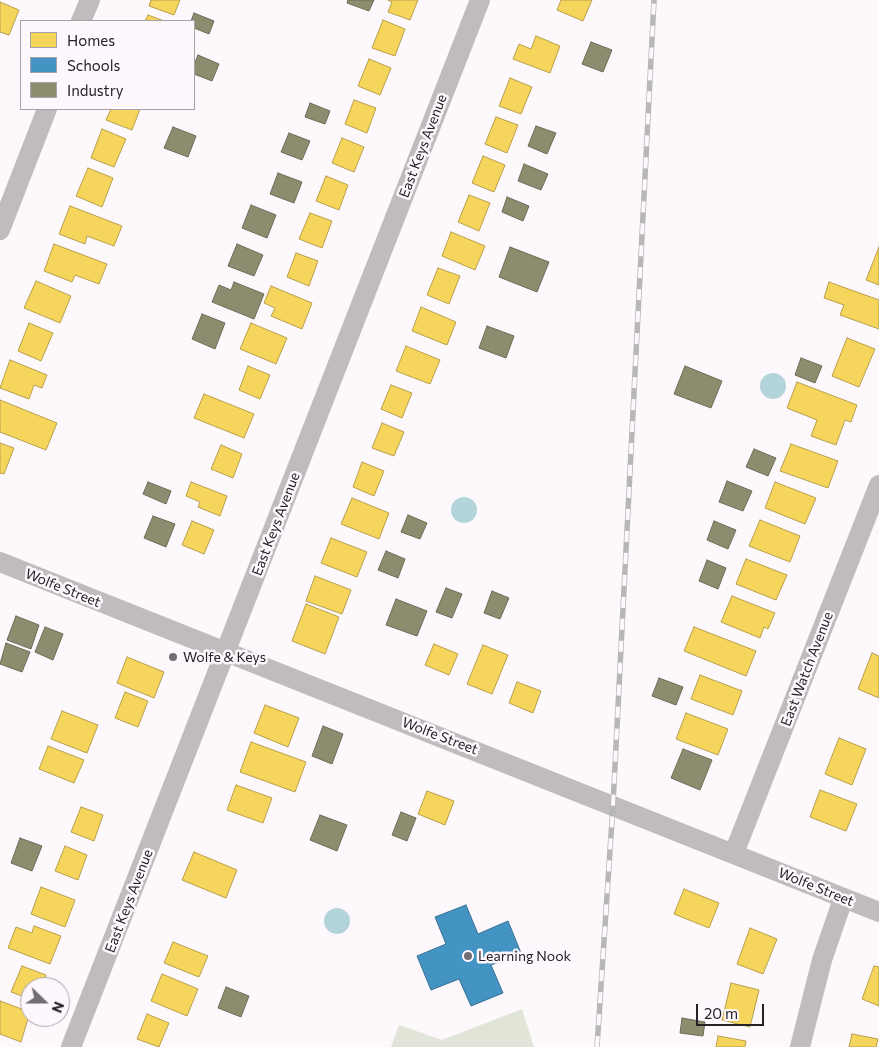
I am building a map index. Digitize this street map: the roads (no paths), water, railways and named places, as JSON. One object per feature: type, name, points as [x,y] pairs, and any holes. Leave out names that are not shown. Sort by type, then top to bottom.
[{"type":"street","points":[[82,20],[90,0]]},
{"type":"street","name":"East Keys Avenue","points":[[72,1047],[480,0]]},
{"type":"street","points":[[0,230],[47,110]]},
{"type":"street","name":"East Watch Avenue","points":[[734,853],[879,485]]},
{"type":"street","name":"Wolfe Street","points":[[0,562],[879,912]]},
{"type":"street","points":[[800,1047],[822,960],[843,899]]},
{"type":"water","points":[[773,373],[782,377],[786,386],[782,395],[773,399],[764,395],[760,386],[764,377]]},
{"type":"water","points":[[464,497],[473,501],[477,510],[473,519],[464,523],[455,519],[451,510],[455,501]]},
{"type":"water","points":[[337,908],[346,912],[350,921],[346,930],[337,934],[328,930],[324,921],[328,912]]},
{"type":"railway","points":[[597,1047],[613,805],[654,0]]},
{"type":"place","name":"Wolfe & Keys","points":[[173,657]]},
{"type":"place","name":"Learning Nook","points":[[468,956]]}]
